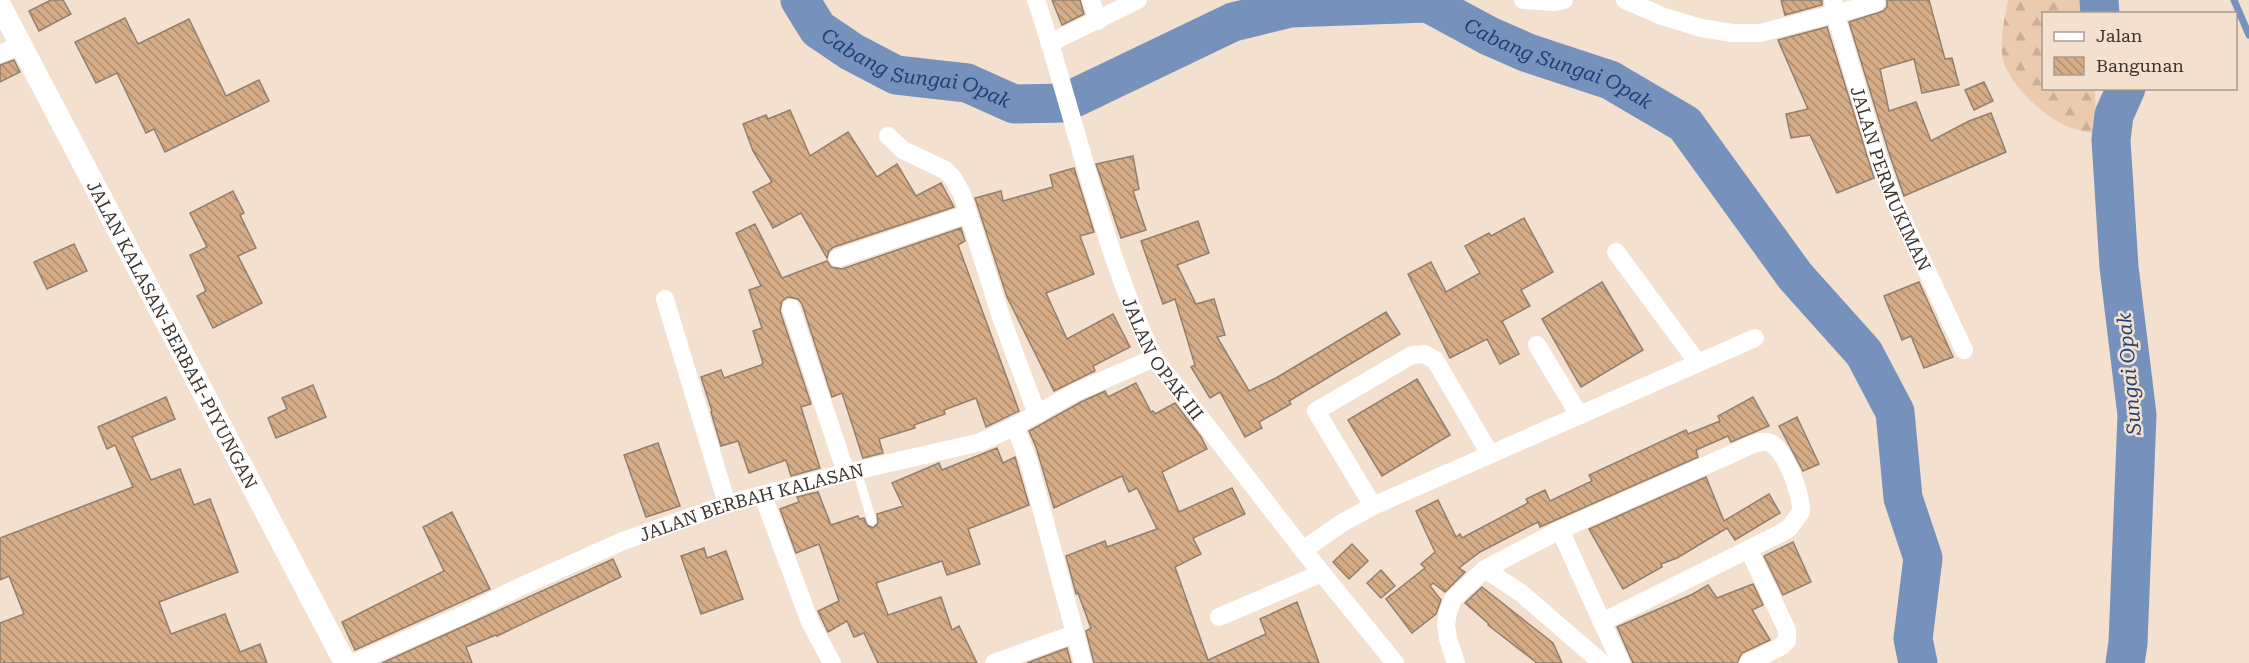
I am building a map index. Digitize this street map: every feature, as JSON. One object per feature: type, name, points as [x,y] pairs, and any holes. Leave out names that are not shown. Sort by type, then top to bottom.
[{"type":"street","name":"JALAN OPAK III","points":[[1036,0],[1115,263],[1138,324],[1154,358],[1395,663]]},
{"type":"street","points":[[1091,0],[1098,21]]},
{"type":"street","points":[[1050,43],[1138,0]]},
{"type":"street","points":[[1522,0],[1555,2],[1564,0]]},
{"type":"street","points":[[1625,0],[1662,16],[1701,28],[1733,33],[1760,33],[1834,7],[1876,3]]},
{"type":"street","name":"JALAN KALASAN-BERBAH-PIYUNGAN","points":[[0,5],[345,663]]},
{"type":"street","name":"JALAN PERMUKIMAN","points":[[1834,7],[1878,157],[1895,203],[1964,350]]},
{"type":"street","points":[[0,54],[21,45]]},
{"type":"street","points":[[888,136],[903,150],[945,170],[953,178],[962,194],[1002,317],[1037,414]]},
{"type":"street","points":[[838,258],[968,214]]},
{"type":"street","points":[[1616,252],[1698,363]]},
{"type":"street","points":[[665,299],[727,504]]},
{"type":"street","points":[[791,308],[851,472]]},
{"type":"street","points":[[1304,550],[1342,523],[1373,507],[1755,338]]},
{"type":"street","points":[[1537,345],[1579,415]]},
{"type":"street","points":[[1373,507],[1316,411],[1412,355],[1424,354],[1435,360],[1490,454]]},
{"type":"street","name":"JALAN BERBAH KALASAN","points":[[354,663],[623,541],[727,504],[981,442],[1076,392],[1154,358]]},
{"type":"street","points":[[1015,426],[1029,463],[1083,663]]},
{"type":"street","points":[[1456,663],[1448,639],[1446,626],[1448,612],[1453,599],[1485,569],[1560,530],[1736,452],[1764,441],[1777,447],[1792,474],[1799,494],[1801,512],[1788,528],[1749,550],[1602,622]]},
{"type":"street","points":[[763,496],[810,622],[831,663]]},
{"type":"street","points":[[1560,530],[1621,663]]},
{"type":"street","points":[[1748,663],[1782,646],[1787,641],[1787,630],[1749,550]]},
{"type":"street","points":[[1485,569],[1521,593],[1602,663]]},
{"type":"street","points":[[1219,617],[1323,573]]},
{"type":"street","points":[[994,663],[1074,634]]},
{"type":"lane","points":[[851,472],[872,521]]},
{"type":"green space","points":[[2008,0],[2085,0],[2089,12],[2042,12],[2042,90],[2095,90],[2096,134],[2069,127],[2049,116],[2018,87],[2002,55],[2003,28]]},
{"type":"building","points":[[51,0],[63,0],[71,14],[39,31],[29,11]]},
{"type":"building","points":[[1052,0],[1080,0],[1084,14],[1062,25]]},
{"type":"building","points":[[1781,0],[1822,0],[1822,5],[1785,15]]},
{"type":"building","points":[[1887,0],[1929,0],[1945,59],[1952,58],[1959,85],[1922,93],[1914,59],[1880,69],[1889,111],[1916,102],[1931,141],[1969,121],[1991,113],[2006,152],[1904,196],[1849,22],[1883,11],[1887,7]]},
{"type":"building","points":[[125,18],[138,44],[189,19],[226,96],[259,80],[269,101],[165,152],[154,129],[146,133],[117,73],[96,83],[75,42]]},
{"type":"building","points":[[1827,27],[1874,178],[1837,193],[1810,135],[1791,138],[1786,114],[1808,109],[1778,40]]},
{"type":"building","points":[[14,60],[20,72],[0,82],[0,65]]},
{"type":"building","points":[[1984,82],[1993,101],[1974,110],[1965,90]]},
{"type":"building","points":[[790,110],[810,156],[848,132],[877,177],[897,164],[916,196],[941,183],[954,207],[834,247],[829,251],[827,258],[801,213],[773,228],[753,192],[772,182],[753,151],[743,124],[766,115],[768,119]]},
{"type":"building","points":[[1133,156],[1139,189],[1133,191],[1146,230],[1121,238],[1096,164]]},
{"type":"building","points":[[1074,168],[1094,232],[1080,236],[1094,274],[1046,293],[1067,339],[1113,314],[1130,347],[1093,366],[1095,371],[1054,391],[1007,297],[975,198],[1001,191],[1003,201],[1053,187],[1050,175]]},
{"type":"building","points":[[233,191],[244,213],[240,215],[256,248],[238,256],[262,303],[213,328],[197,296],[206,291],[190,255],[207,247],[190,213]]},
{"type":"building","points":[[1524,218],[1553,272],[1521,290],[1530,306],[1502,321],[1519,354],[1500,364],[1487,339],[1450,358],[1408,274],[1431,262],[1446,292],[1480,273],[1465,246],[1489,233],[1491,236]]},
{"type":"building","points":[[1198,221],[1209,253],[1177,265],[1196,304],[1214,299],[1225,335],[1217,337],[1249,391],[1276,378],[1386,312],[1400,334],[1289,401],[1291,404],[1259,422],[1262,428],[1245,437],[1220,392],[1210,398],[1191,367],[1195,365],[1175,299],[1163,304],[1141,241]]},
{"type":"building","points":[[755,224],[782,278],[827,261],[831,267],[842,269],[961,228],[965,241],[958,245],[1019,411],[986,427],[976,398],[944,410],[945,414],[914,425],[915,428],[879,439],[883,453],[863,458],[842,393],[832,397],[802,304],[798,299],[788,297],[782,301],[780,311],[811,404],[801,407],[820,468],[791,476],[786,460],[749,473],[738,441],[721,446],[701,377],[721,370],[724,378],[763,363],[753,331],[762,328],[749,290],[761,286],[736,233]]},
{"type":"building","points":[[74,244],[87,271],[47,289],[34,262]]},
{"type":"building","points":[[1602,282],[1643,350],[1581,387],[1542,319]]},
{"type":"building","points":[[1919,282],[1953,357],[1924,368],[1911,336],[1902,340],[1884,296]]},
{"type":"building","points":[[1417,379],[1450,435],[1382,476],[1348,420]]},
{"type":"building","points":[[1136,383],[1151,412],[1155,414],[1175,403],[1201,437],[1207,449],[1162,472],[1179,512],[1232,488],[1245,514],[1193,538],[1201,554],[1175,567],[1208,660],[1266,634],[1260,619],[1297,602],[1319,663],[1094,663],[1086,631],[1091,628],[1078,593],[1076,594],[1066,556],[1105,541],[1107,547],[1157,529],[1137,488],[1129,492],[1122,476],[1054,508],[1029,431],[1105,391],[1108,397]]},
{"type":"building","points":[[313,385],[326,417],[276,438],[268,418],[287,409],[282,398]]},
{"type":"building","points":[[166,397],[175,419],[132,437],[151,480],[180,469],[194,505],[210,499],[238,572],[159,602],[171,634],[225,614],[240,652],[260,644],[267,663],[0,663],[0,623],[24,614],[9,576],[0,580],[0,538],[133,487],[115,445],[107,449],[98,427]]},
{"type":"building","points":[[1753,397],[1769,426],[1731,442],[1728,436],[1696,450],[1698,457],[1540,527],[1538,522],[1480,552],[1459,568],[1465,572],[1445,592],[1433,583],[1430,586],[1441,600],[1436,614],[1412,633],[1386,599],[1425,568],[1421,564],[1435,552],[1416,511],[1438,500],[1456,537],[1460,534],[1462,538],[1528,503],[1526,499],[1545,490],[1550,501],[1592,481],[1589,475],[1686,430],[1688,434],[1720,421],[1718,416]]},
{"type":"building","points":[[1797,417],[1819,464],[1803,471],[1779,426]]},
{"type":"building","points":[[658,443],[680,506],[646,517],[624,455]]},
{"type":"building","points":[[997,448],[1003,463],[1015,457],[1029,505],[968,529],[980,564],[947,575],[942,561],[876,583],[888,615],[941,597],[952,630],[959,626],[977,663],[878,663],[864,633],[854,637],[847,621],[828,632],[818,611],[839,601],[819,544],[796,553],[780,509],[799,502],[797,497],[818,492],[831,525],[858,516],[859,519],[864,518],[867,525],[873,528],[878,523],[877,514],[903,506],[892,483],[939,463],[942,470]]},
{"type":"building","points":[[1706,477],[1724,521],[1769,494],[1780,513],[1735,540],[1727,528],[1677,558],[1661,564],[1662,567],[1623,589],[1589,529]]},
{"type":"building","points":[[452,512],[490,589],[355,650],[342,622],[444,571],[423,527]]},
{"type":"building","points":[[1793,542],[1811,582],[1783,595],[1764,556]]},
{"type":"building","points":[[1352,544],[1368,561],[1349,579],[1333,562]]},
{"type":"building","points":[[704,548],[707,558],[726,551],[743,599],[701,614],[681,556]]},
{"type":"building","points":[[613,559],[621,577],[497,636],[466,647],[472,663],[382,663]]},
{"type":"building","points":[[1381,570],[1395,586],[1381,598],[1367,583]]},
{"type":"building","points":[[1753,584],[1763,605],[1752,610],[1770,640],[1742,653],[1737,663],[1633,663],[1617,627],[1693,594],[1708,585],[1717,598]]},
{"type":"building","points":[[1482,587],[1553,643],[1562,663],[1537,663],[1488,625],[1465,603]]},
{"type":"building","points":[[1067,648],[1071,663],[1027,663]]},
{"type":"waterway","name":"Cabang Sungai Opak","points":[[800,0],[818,29],[852,52],[896,75],[967,83],[1014,104],[1064,103],[1233,22],[1290,8],[1428,3],[1489,36],[1528,53],[1610,80],[1685,124],[1795,276],[1864,353],[1895,412],[1903,498],[1923,558],[1913,639],[1918,663]]},
{"type":"waterway","name":"Sungai Opak","points":[[2099,0],[2100,12]]},
{"type":"waterway","points":[[2234,0],[2249,35]]},
{"type":"waterway","name":"Sungai Opak","points":[[2125,90],[2114,115],[2111,140],[2119,267],[2137,415],[2128,643],[2125,663]]}]
